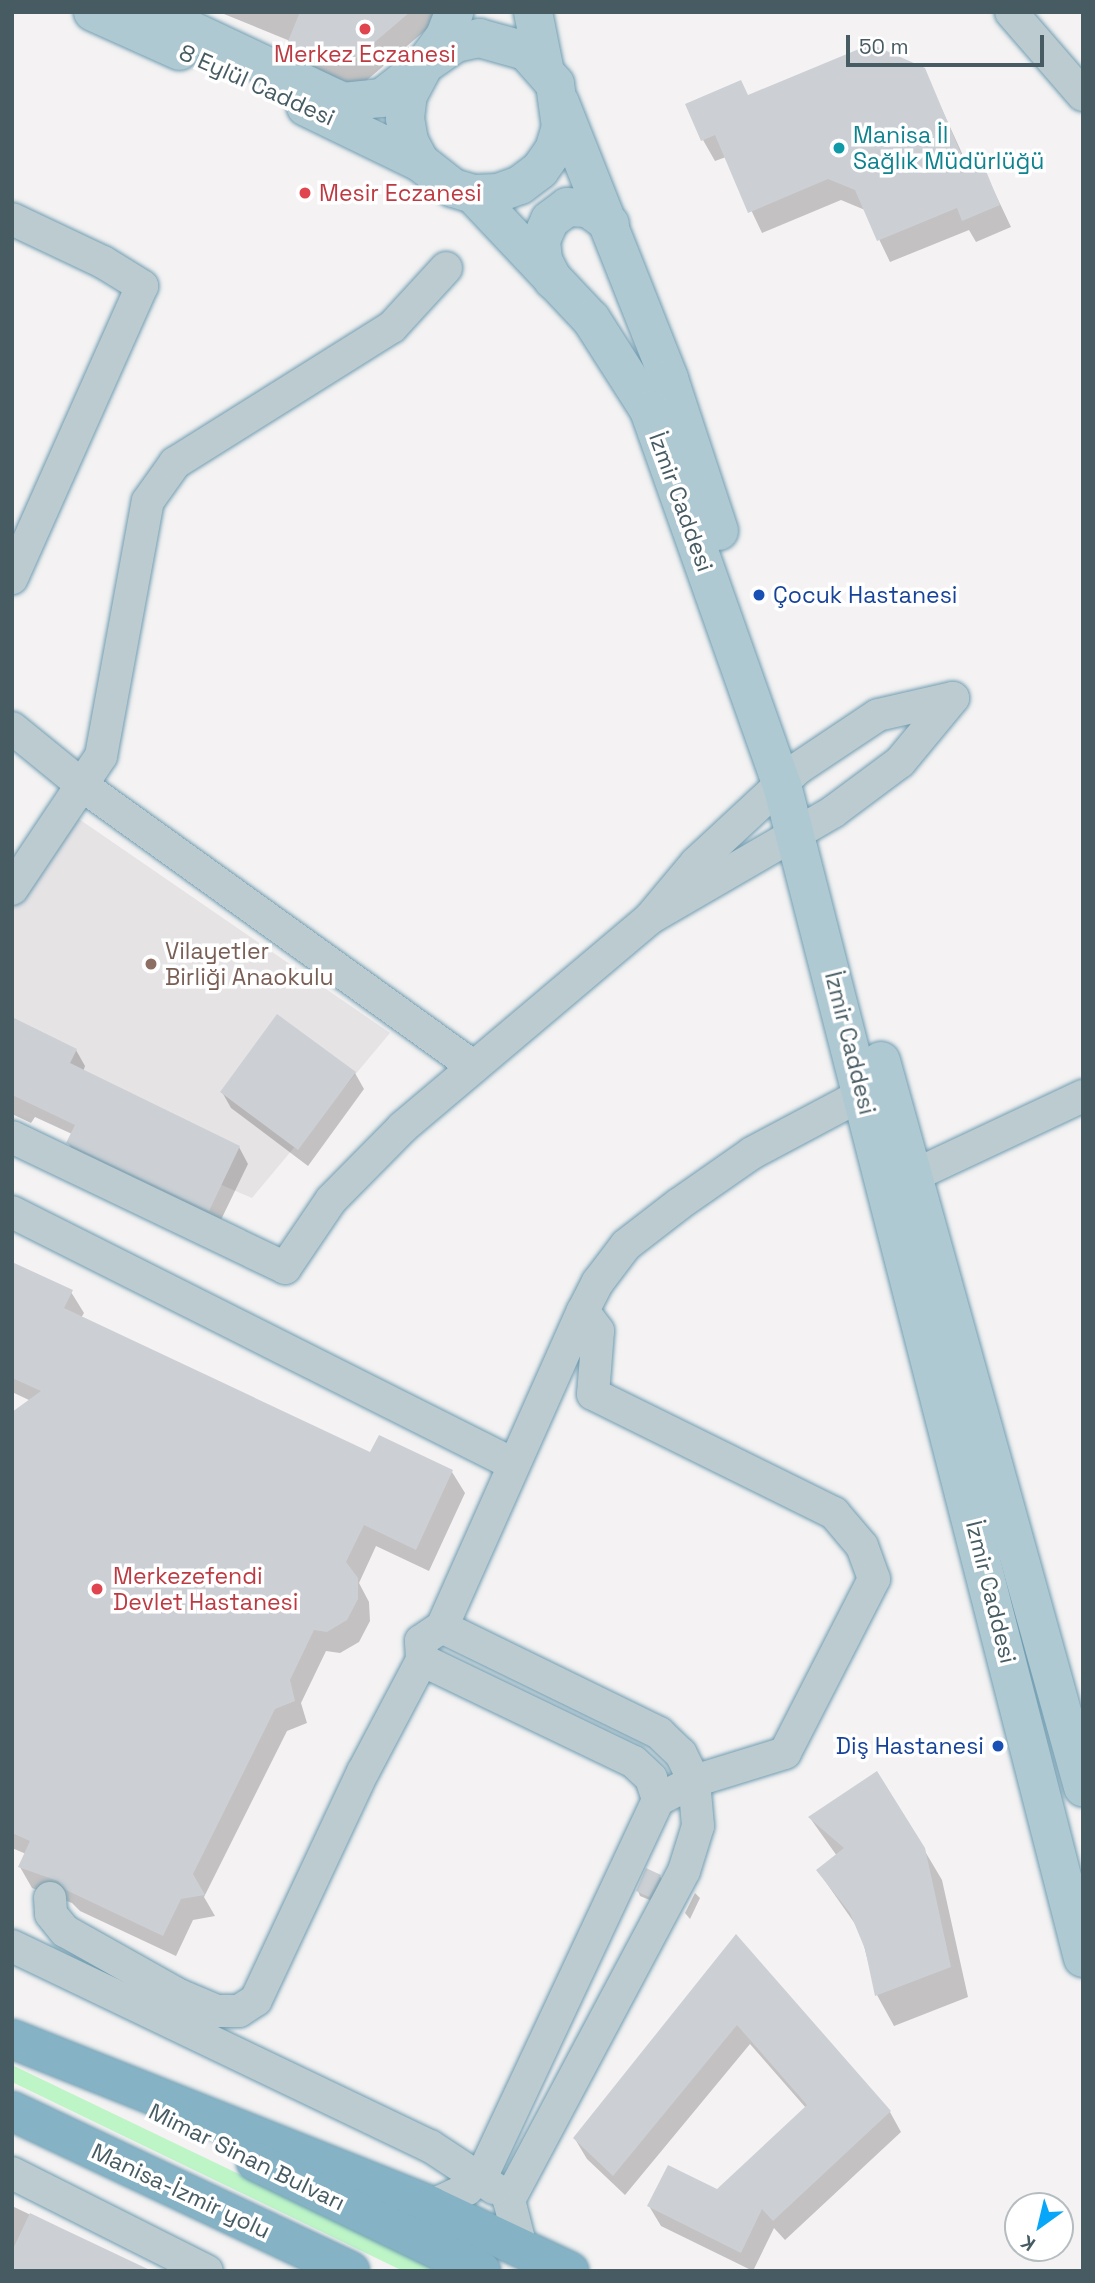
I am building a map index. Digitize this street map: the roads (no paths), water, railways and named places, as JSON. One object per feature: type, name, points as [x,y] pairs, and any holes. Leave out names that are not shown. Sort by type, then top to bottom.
[{"type":"highway","points":[[12,2041],[431,2206],[569,2271]]},
{"type":"highway","name":"Mimar Sinan Bulvarı","points":[[12,2041],[481,2271]]},
{"type":"highway","points":[[12,2112],[303,2271]]},
{"type":"highway","name":"Manisa-İzmir yolu","points":[[12,2112],[350,2271]]},
{"type":"main road","name":"8 Eylül Caddesi","points":[[93,12],[420,162]]},
{"type":"main road","points":[[152,12],[343,102],[382,98],[456,43],[480,38],[526,51],[544,67]]},
{"type":"main road","points":[[454,12],[445,36],[424,65],[408,95],[405,118],[420,162],[444,183],[473,194],[520,185],[540,170],[554,150],[561,127],[560,103],[544,67],[533,12]]},
{"type":"main road","name":"İzmir Caddesi","points":[[560,103],[610,223],[669,379],[790,777],[876,1090],[1083,1958]]},
{"type":"main road","name":"İzmir Caddesi","points":[[473,194],[591,319],[649,410],[790,777]]},
{"type":"main road","points":[[553,280],[543,260],[541,240],[550,220],[567,207],[588,208],[610,223]]},
{"type":"main road","name":"İzmir Caddesi","points":[[876,1090],[915,1175],[1083,1787]]},
{"type":"street","points":[[1011,12],[1083,95]]},
{"type":"street","points":[[12,219],[103,262],[142,286],[12,578]]},
{"type":"street","points":[[12,889],[101,757],[110,721],[132,570],[148,501],[175,463],[393,327],[446,268]]},
{"type":"street","points":[[12,1137],[285,1268],[331,1200],[403,1127],[650,918],[696,863],[790,777],[878,715],[953,698],[900,762],[804,828],[650,918]]},
{"type":"street","points":[[12,728],[83,786],[474,1067]]},
{"type":"street","points":[[50,1898],[51,1914],[65,1931],[179,1995],[217,2011],[239,2011],[256,2000],[363,1772],[422,1661],[421,1641],[442,1627],[583,1311],[626,1245],[751,1153],[876,1090]]},
{"type":"street","points":[[915,1175],[1083,1096]]},
{"type":"street","points":[[12,1212],[513,1464]]},
{"type":"street","points":[[431,2206],[467,2189],[478,2177],[506,2132],[658,1800],[694,1781],[785,1753],[874,1579],[862,1546],[834,1513],[593,1394],[598,1331],[583,1311]]},
{"type":"street","points":[[442,1627],[659,1733],[681,1754],[694,1781],[698,1826],[684,1871],[509,2200]]},
{"type":"street","points":[[422,1661],[634,1762],[651,1778],[658,1800]]},
{"type":"street","points":[[12,1945],[430,2146],[509,2200],[521,2247]]},
{"type":"street","points":[[12,2173],[207,2271]]},
{"type":"place","name":"Merkez Eczanesi","points":[[365,29]]},
{"type":"place","name":"Manisa İl Sağlık Müdürlüğü","points":[[839,148]]},
{"type":"place","name":"Mesir Eczanesi","points":[[305,193]]},
{"type":"place","name":"Çocuk Hastanesi","points":[[759,595]]},
{"type":"place","name":"Vilayetler Birliği Anaokulu","points":[[151,964]]},
{"type":"place","name":"Merkezefendi Devlet Hastanesi","points":[[97,1589]]},
{"type":"place","name":"Diş Hastanesi","points":[[998,1746]]}]
